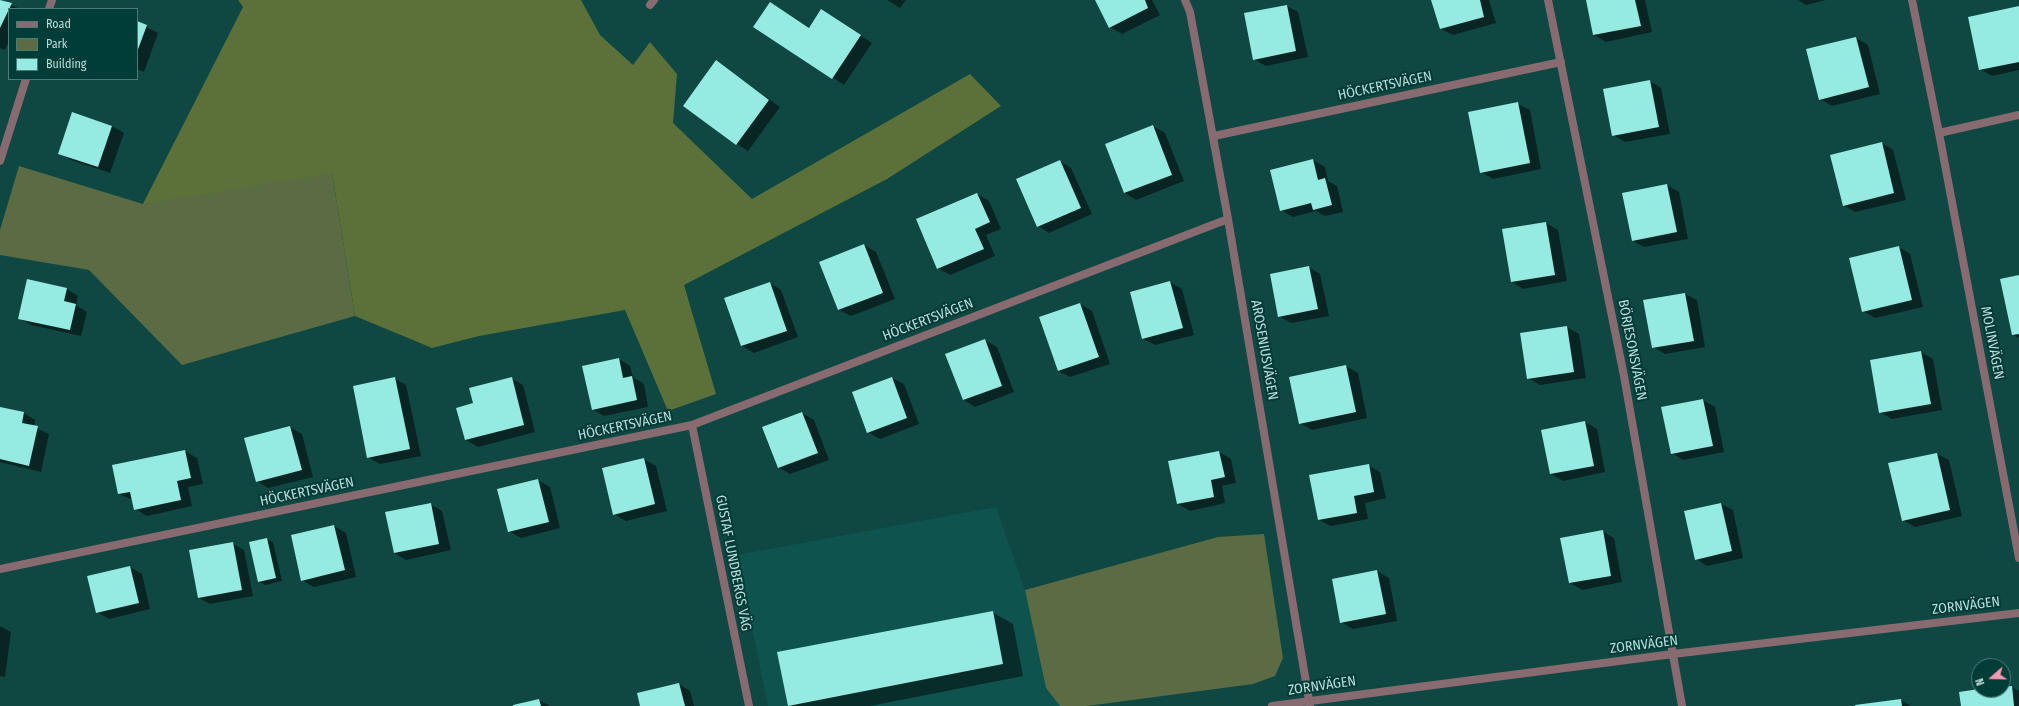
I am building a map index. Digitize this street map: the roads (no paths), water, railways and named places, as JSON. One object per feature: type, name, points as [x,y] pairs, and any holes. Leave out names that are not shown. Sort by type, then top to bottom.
[{"type":"street","name":"AROSENIUSVÄGEN","points":[[1185,0],[1190,12],[1214,136],[1310,703]]},
{"type":"street","name":"BÖRJESONSVÄGEN","points":[[1548,0],[1624,376],[1682,706]]},
{"type":"street","name":"MOLINVÄGEN","points":[[1912,0],[1939,132],[2019,558]]},
{"type":"street","name":"HÖCKERTSVÄGEN","points":[[1214,136],[1561,62]]},
{"type":"street","points":[[0,161],[26,80]]},
{"type":"street","points":[[1939,132],[2019,115]]},
{"type":"street","name":"HÖCKERTSVÄGEN","points":[[0,569],[692,425],[1228,219]]},
{"type":"street","name":"GUSTAF LUNDBERGS VÄG","points":[[692,425],[749,706]]},
{"type":"street","name":"ZORNVÄGEN","points":[[1272,706],[1310,703],[1673,654],[2019,613]]}]
